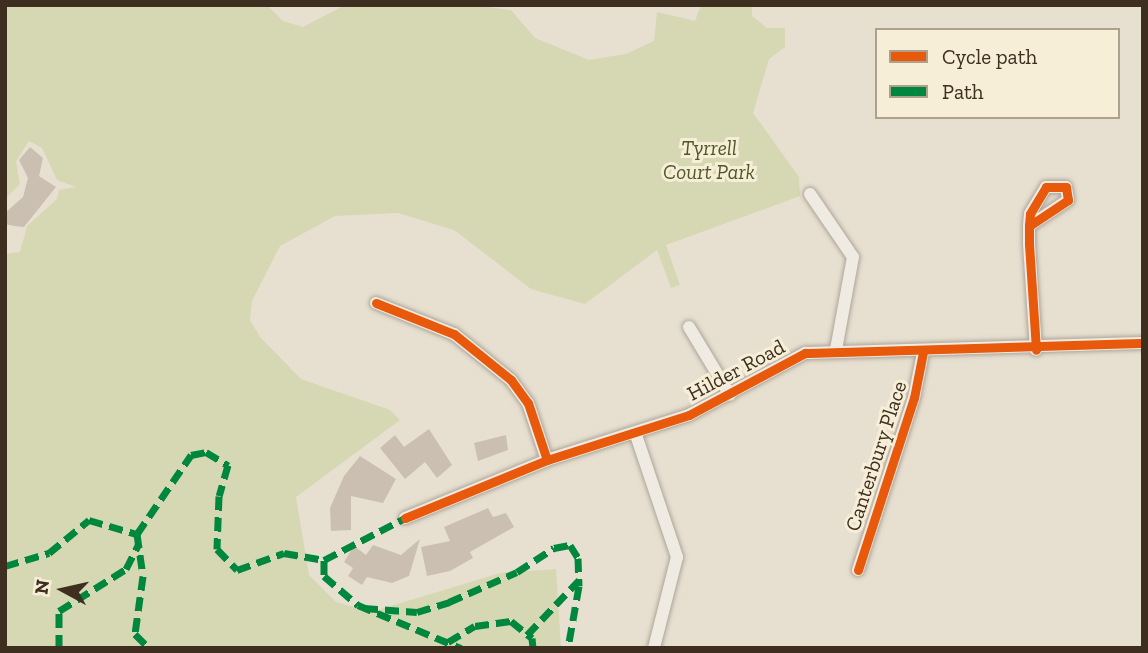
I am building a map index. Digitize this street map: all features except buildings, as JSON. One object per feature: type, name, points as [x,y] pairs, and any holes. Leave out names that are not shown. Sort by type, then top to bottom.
[{"type":"street","points":[[810,194],[853,257],[836,350]]},
{"type":"street","points":[[1029,226],[1036,350]]},
{"type":"street","points":[[376,303],[454,334],[511,380],[528,403],[547,460]]},
{"type":"street","points":[[689,327],[730,395]]},
{"type":"street","name":"Hilder Road","points":[[405,518],[547,460],[635,435],[730,395],[805,354],[836,350],[1036,350],[1143,344]]},
{"type":"street","name":"Canterbury Place","points":[[858,570],[917,388],[923,352]]},
{"type":"street","points":[[635,435],[677,557],[654,648]]},
{"type":"green space","name":"Tyrrell Court Park","points":[[5,5],[267,5],[283,21],[303,27],[345,5],[471,5],[511,10],[535,38],[589,60],[626,54],[654,41],[657,12],[695,21],[701,5],[752,5],[752,16],[767,28],[785,28],[785,47],[769,59],[753,113],[799,177],[800,196],[666,245],[680,285],[671,288],[657,250],[585,304],[531,289],[454,230],[398,213],[335,216],[280,246],[252,301],[250,320],[260,337],[301,379],[390,410],[400,420],[296,497],[309,575],[336,602],[371,612],[500,573],[556,569],[561,648],[5,648],[5,254],[20,252],[27,226],[57,199],[59,190],[76,187],[57,180],[42,148],[29,141],[16,161],[20,184],[5,199]]},
{"type":"marked path","points":[[137,534],[191,455],[206,452],[228,465],[219,496],[217,549],[237,570],[284,553],[324,560],[405,518]]},
{"type":"marked path","points":[[5,566],[49,553],[89,520],[137,534],[143,576],[135,634],[149,648]]},
{"type":"marked path","points":[[59,648],[59,611],[126,569],[139,543]]},
{"type":"marked path","points":[[364,608],[417,612],[449,602],[517,572],[554,548],[570,545],[578,558],[579,586],[568,648]]},
{"type":"marked path","points":[[324,560],[324,576],[358,605],[461,648]]},
{"type":"marked path","points":[[527,635],[579,580]]},
{"type":"marked path","points":[[448,642],[475,626],[511,621],[532,638],[533,648]]},
{"type":"cycle path","points":[[1029,226],[1068,200],[1066,187],[1046,187],[1030,214],[1029,226],[1029,244],[1036,350]]},
{"type":"cycle path","points":[[376,303],[454,334],[511,380],[528,403],[547,460]]},
{"type":"cycle path","points":[[405,518],[547,460],[689,415],[805,353],[1143,343]]},
{"type":"cycle path","points":[[858,570],[914,398],[923,352]]}]
